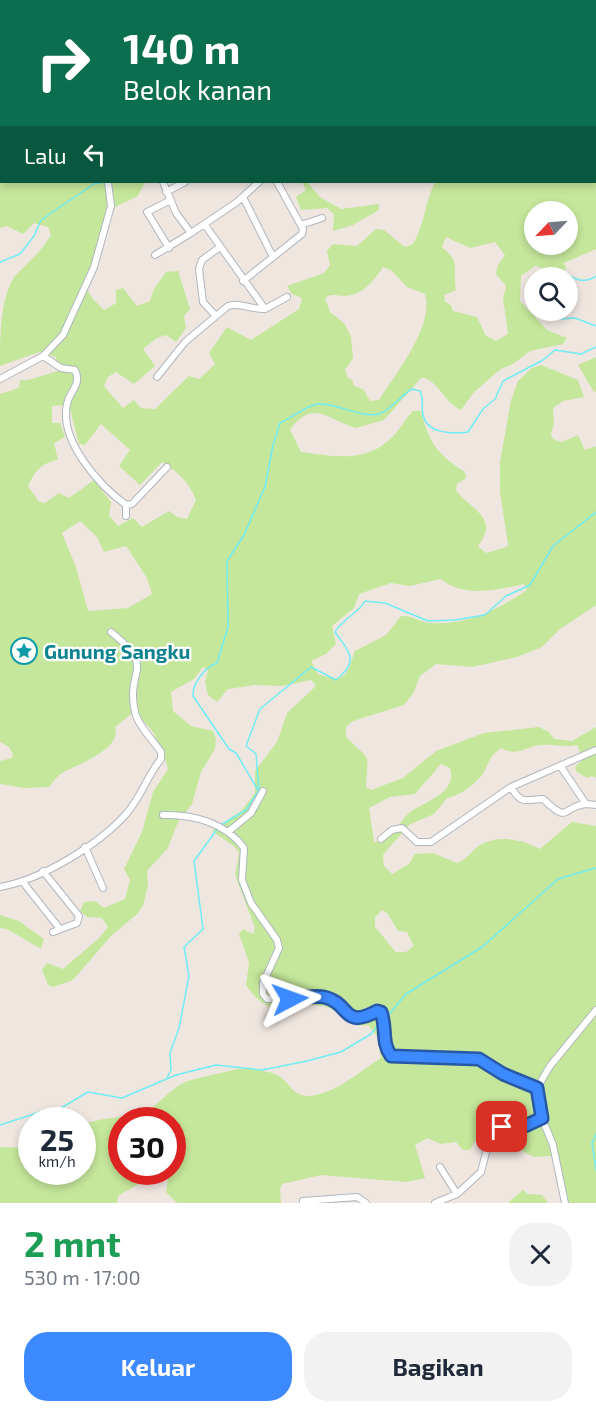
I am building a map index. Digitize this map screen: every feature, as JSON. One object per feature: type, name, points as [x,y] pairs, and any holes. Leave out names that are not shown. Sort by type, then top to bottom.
[{"type":"street","points":[[0,379],[43,356],[63,335],[88,285],[111,206],[108,183]]},
{"type":"street","points":[[163,183],[165,192],[176,213],[191,233]]},
{"type":"street","points":[[165,192],[182,183]]},
{"type":"street","points":[[155,255],[204,225],[259,183]]},
{"type":"street","points":[[243,281],[302,234],[301,225],[278,183]]},
{"type":"street","points":[[243,197],[273,257]]},
{"type":"street","points":[[169,248],[147,212],[171,200]]},
{"type":"street","points":[[301,225],[322,218]]},
{"type":"street","points":[[204,225],[265,309]]},
{"type":"street","points":[[215,315],[203,302],[199,269],[202,260],[220,247]]},
{"type":"street","points":[[157,376],[185,342],[215,315],[233,304],[256,310],[265,309],[287,297]]},
{"type":"street","points":[[43,356],[61,368],[75,370],[78,377],[77,385],[68,401],[66,413],[71,440],[82,460],[126,505],[126,516]]},
{"type":"street","points":[[126,505],[132,504],[167,467]]},
{"type":"street","points":[[0,887],[22,881],[85,847],[128,812],[162,756],[135,712],[137,660],[129,647],[111,632]]},
{"type":"street","points":[[381,839],[392,830],[402,828],[417,842],[431,842],[511,787],[596,750]]},
{"type":"street","points":[[561,767],[586,804]]},
{"type":"street","points":[[511,787],[524,801],[543,799],[555,812],[561,813],[586,804],[596,805]]},
{"type":"street","points":[[222,830],[251,813],[263,791]]},
{"type":"street","points":[[163,814],[197,816],[222,830],[244,848],[241,873],[251,903],[278,944],[278,954],[263,983],[264,996],[274,1000],[323,997],[355,1018],[364,1019],[377,1011],[384,1019],[384,1047],[391,1056],[479,1059],[503,1074],[537,1088]]},
{"type":"street","points":[[85,847],[103,888]]},
{"type":"street","points":[[22,881],[56,931],[77,923],[79,916],[43,871]]},
{"type":"street","points":[[566,1203],[553,1145],[542,1118],[537,1088],[550,1066],[596,1010]]},
{"type":"street","points":[[435,1203],[457,1194],[483,1169],[491,1132],[507,1126],[525,1126],[542,1118]]},
{"type":"street","points":[[440,1167],[457,1194]]},
{"type":"street","points":[[303,1201],[357,1197],[366,1203]]},
{"type":"green space","points":[[0,183],[144,183],[138,196],[115,207],[84,283],[92,298],[104,310],[116,303],[116,290],[123,288],[137,306],[150,301],[154,289],[166,272],[178,271],[190,309],[184,316],[186,328],[176,342],[166,335],[157,338],[143,349],[155,366],[134,384],[116,372],[108,377],[104,386],[123,408],[134,400],[141,408],[155,409],[189,376],[199,379],[215,364],[209,353],[227,327],[251,340],[299,309],[302,298],[292,294],[287,286],[324,273],[330,265],[327,251],[333,244],[357,246],[376,229],[384,230],[405,247],[413,244],[435,183],[596,183],[596,249],[564,263],[565,267],[524,267],[524,274],[521,276],[520,301],[524,305],[524,321],[539,321],[547,330],[567,338],[563,344],[530,351],[513,364],[501,369],[474,392],[461,410],[430,381],[421,378],[384,420],[356,428],[314,413],[298,420],[290,430],[301,452],[336,456],[358,455],[378,448],[392,438],[413,411],[421,411],[427,432],[436,447],[447,459],[465,472],[466,478],[457,484],[456,490],[485,521],[484,536],[478,546],[486,553],[507,547],[508,544],[500,492],[500,462],[511,400],[518,381],[532,368],[541,365],[578,380],[584,397],[563,401],[553,408],[554,423],[551,435],[553,439],[562,442],[578,435],[585,450],[596,446],[596,605],[560,629],[542,647],[517,657],[472,667],[436,664],[420,676],[414,692],[404,705],[353,721],[346,727],[346,737],[366,758],[366,787],[371,790],[403,778],[436,751],[484,733],[539,727],[549,732],[554,739],[572,741],[596,727],[596,778],[592,776],[587,778],[577,772],[575,767],[583,759],[577,745],[537,746],[512,752],[501,748],[491,758],[482,775],[475,782],[461,793],[447,798],[434,814],[409,825],[383,855],[384,866],[392,874],[409,864],[415,854],[433,853],[457,863],[480,845],[498,839],[527,843],[540,849],[572,822],[596,826],[596,1203],[569,1203],[563,1178],[551,1156],[534,1157],[513,1146],[502,1149],[501,1139],[475,1141],[470,1150],[463,1150],[456,1142],[441,1144],[427,1138],[415,1145],[425,1178],[407,1182],[321,1175],[282,1184],[281,1203],[177,1203],[166,1192],[167,1185],[186,1185],[186,1107],[152,1107],[174,1089],[185,1082],[202,1077],[238,1069],[252,1069],[275,1074],[299,1094],[314,1095],[340,1085],[381,1058],[377,1036],[368,1025],[356,1025],[326,1007],[314,1005],[276,1009],[266,1006],[246,985],[249,963],[239,934],[243,929],[253,934],[255,928],[235,875],[239,853],[235,847],[212,831],[241,811],[255,793],[255,771],[277,742],[287,713],[316,686],[311,680],[282,686],[255,685],[228,689],[217,702],[208,695],[205,682],[208,670],[203,667],[194,679],[171,692],[173,711],[191,726],[213,731],[216,739],[215,749],[201,772],[192,804],[178,822],[168,848],[147,871],[148,885],[143,906],[137,914],[111,936],[73,980],[53,987],[48,985],[42,970],[47,963],[63,969],[98,939],[108,927],[102,918],[87,917],[80,911],[84,902],[95,901],[104,908],[125,899],[130,880],[124,869],[142,832],[153,792],[168,769],[156,736],[145,723],[131,714],[115,727],[116,735],[105,749],[62,773],[49,787],[24,788],[0,784],[0,761],[12,758],[13,754],[9,747],[0,742],[0,394],[19,388],[20,380],[28,380],[58,371],[56,357],[39,352],[0,366],[3,308],[9,286],[14,277],[39,252],[51,235],[48,227],[34,223],[23,234],[7,226],[0,228]],"holes":[[[446,237],[470,248],[495,242],[505,255],[498,265],[496,274],[506,286],[503,298],[508,334],[496,341],[486,336],[477,317],[453,311],[450,304],[445,302],[444,295],[456,290],[454,263],[442,247]],[[383,267],[391,270],[407,287],[425,294],[427,306],[424,320],[419,335],[403,364],[379,400],[370,401],[363,389],[354,386],[352,380],[348,378],[345,370],[353,358],[351,336],[344,323],[330,312],[325,298],[332,295],[344,296],[357,293],[367,286]],[[69,405],[79,444],[85,445],[101,424],[130,450],[119,466],[140,485],[162,462],[168,466],[187,483],[196,500],[187,519],[177,517],[169,511],[142,527],[133,518],[118,526],[109,515],[111,502],[94,480],[69,498],[59,493],[45,503],[39,502],[28,486],[39,468],[58,460],[54,443],[65,437],[60,423],[52,423],[52,406]],[[80,521],[97,537],[104,552],[126,546],[147,578],[152,594],[128,608],[88,611],[76,567],[62,533]],[[441,579],[450,585],[470,591],[481,591],[524,584],[527,590],[494,610],[458,622],[428,623],[401,616],[386,635],[355,651],[344,675],[335,678],[318,674],[311,661],[326,654],[336,644],[332,626],[354,608],[359,594],[391,583],[410,586]],[[441,764],[450,768],[450,783],[440,794],[407,815],[387,839],[374,842],[369,808],[390,797],[415,794]],[[382,910],[388,914],[398,931],[407,932],[414,946],[406,952],[396,952],[375,927],[375,918]]]},
{"type":"green space","points":[[302,183],[308,183],[320,197],[341,209],[379,204],[379,210],[353,225],[333,231],[334,214],[327,208],[301,210],[296,197],[306,190]]},
{"type":"green space","points":[[596,357],[596,392],[594,392],[578,365]]},
{"type":"green space","points":[[0,915],[19,921],[44,939],[41,949],[7,929],[0,928]]},
{"type":"green space","points":[[108,1118],[108,1185],[137,1185],[118,1196],[117,1203],[0,1203],[0,1147],[18,1148],[18,1185],[96,1185],[96,1121]]},
{"type":"green space","points":[[523,1190],[528,1194],[542,1195],[548,1203],[508,1203]]},
{"type":"waterway","points":[[0,262],[20,254],[34,236],[41,220],[94,184],[100,183]]},
{"type":"waterway","points":[[578,279],[586,280],[596,276]]},
{"type":"waterway","points":[[578,319],[596,326]]},
{"type":"waterway","points":[[258,790],[236,753],[229,749],[193,696],[193,691],[204,672],[217,663],[228,627],[227,561],[244,535],[265,487],[280,423],[318,404],[364,414],[379,414],[412,389],[420,391],[423,415],[430,426],[448,433],[468,432],[483,409],[495,399],[503,381],[543,360],[555,350],[581,354],[596,347]]},
{"type":"waterway","points":[[221,825],[246,810],[259,790],[256,754],[246,746],[260,709],[311,667],[336,680],[344,673],[350,656],[335,632],[365,601],[385,603],[428,621],[455,620],[485,615],[506,596],[530,585],[553,546],[596,512]]},
{"type":"waterway","points":[[167,1078],[171,1070],[170,1053],[179,1028],[189,976],[184,947],[203,929],[194,861],[218,828]]},
{"type":"waterway","points":[[386,1018],[406,994],[482,947],[558,879],[596,868]]},
{"type":"waterway","points":[[0,1125],[46,1110],[56,1111],[88,1092],[122,1098],[176,1075],[216,1065],[262,1070],[341,1052],[371,1034],[380,1023]]},
{"type":"waterway","points":[[596,1134],[592,1143],[596,1170]]},
{"type":"place","name":"Gunung Sangku","points":[[24,651]]},
{"type":"route","points":[[290,999],[323,997],[355,1018],[364,1019],[377,1011],[381,1012],[385,1022],[384,1047],[391,1056],[411,1059],[479,1059],[503,1074],[537,1088],[542,1118],[525,1126],[502,1127]]}]
